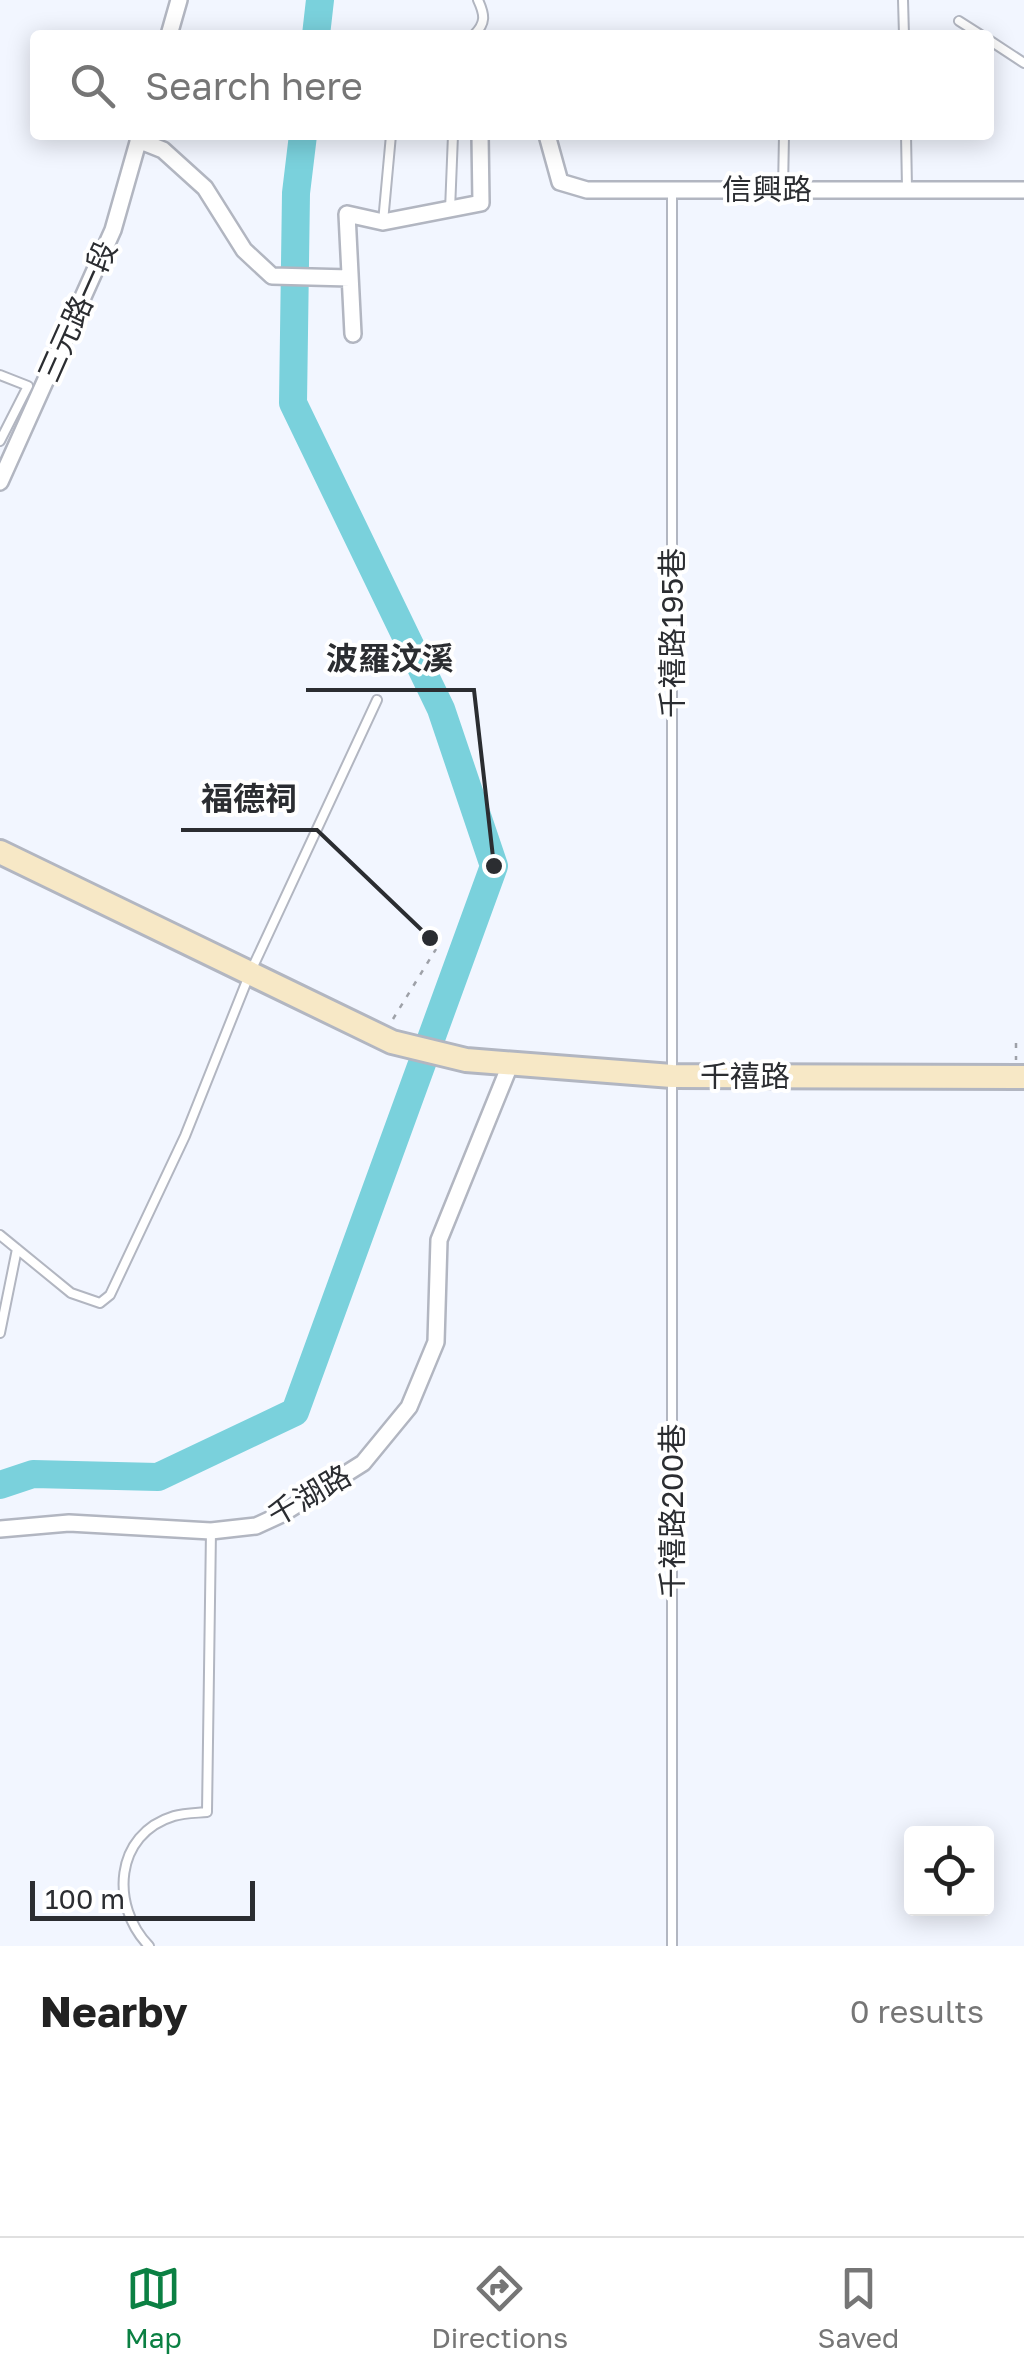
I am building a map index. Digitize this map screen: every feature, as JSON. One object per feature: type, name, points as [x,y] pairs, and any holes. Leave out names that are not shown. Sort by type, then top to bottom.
[{"type":"street","points":[[171,30],[180,0]]},
{"type":"street","name":"三元路一段","points":[[0,482],[35,388],[113,230],[138,140]]},
{"type":"street","points":[[143,140],[164,150],[205,188],[244,250],[272,276],[350,278]]},
{"type":"street","points":[[353,334],[347,214],[384,222],[481,204],[480,140]]},
{"type":"street","name":"信興路","points":[[548,140],[560,182],[588,190],[1024,190]]},
{"type":"street","points":[[0,852],[387,1040]]},
{"type":"street","name":"千禧路","points":[[387,1040],[466,1060],[672,1076],[1024,1077]]},
{"type":"street","name":"千湖路","points":[[0,1530],[69,1523],[211,1531],[256,1526],[363,1463],[408,1407],[436,1342],[439,1240],[510,1065]]},
{"type":"lane","points":[[478,0],[485,14],[480,30]]},
{"type":"lane","points":[[903,0],[904,30]]},
{"type":"lane","points":[[959,21],[973,30]]},
{"type":"lane","points":[[994,43],[1024,63]]},
{"type":"lane","points":[[384,222],[390,140]]},
{"type":"lane","points":[[450,210],[452,140]]},
{"type":"lane","points":[[783,189],[784,140]]},
{"type":"lane","points":[[906,140],[907,188]]},
{"type":"lane","name":"千禧路195巷","points":[[672,190],[672,1076]]},
{"type":"lane","points":[[0,375],[35,388],[0,441]]},
{"type":"lane","points":[[0,1236],[71,1293],[100,1303],[110,1295],[185,1136],[250,973],[377,700]]},
{"type":"lane","name":"千禧路200巷","points":[[672,1076],[672,1946]]},
{"type":"lane","points":[[0,1333],[17,1249]]},
{"type":"lane","points":[[149,1946],[126,1912],[122,1887],[126,1862],[142,1836],[173,1816],[206,1812],[211,1531]]},
{"type":"path","points":[[387,1040],[436,949]]},
{"type":"waterway","points":[[317,30],[320,0]]},
{"type":"waterway","points":[[0,1485],[33,1474],[158,1477],[295,1412],[494,866],[441,709],[293,403],[296,193],[302,140]]},
{"type":"place","name":"波羅汶溪","points":[[494,866]]},
{"type":"place","name":"福德祠","points":[[430,938]]}]
